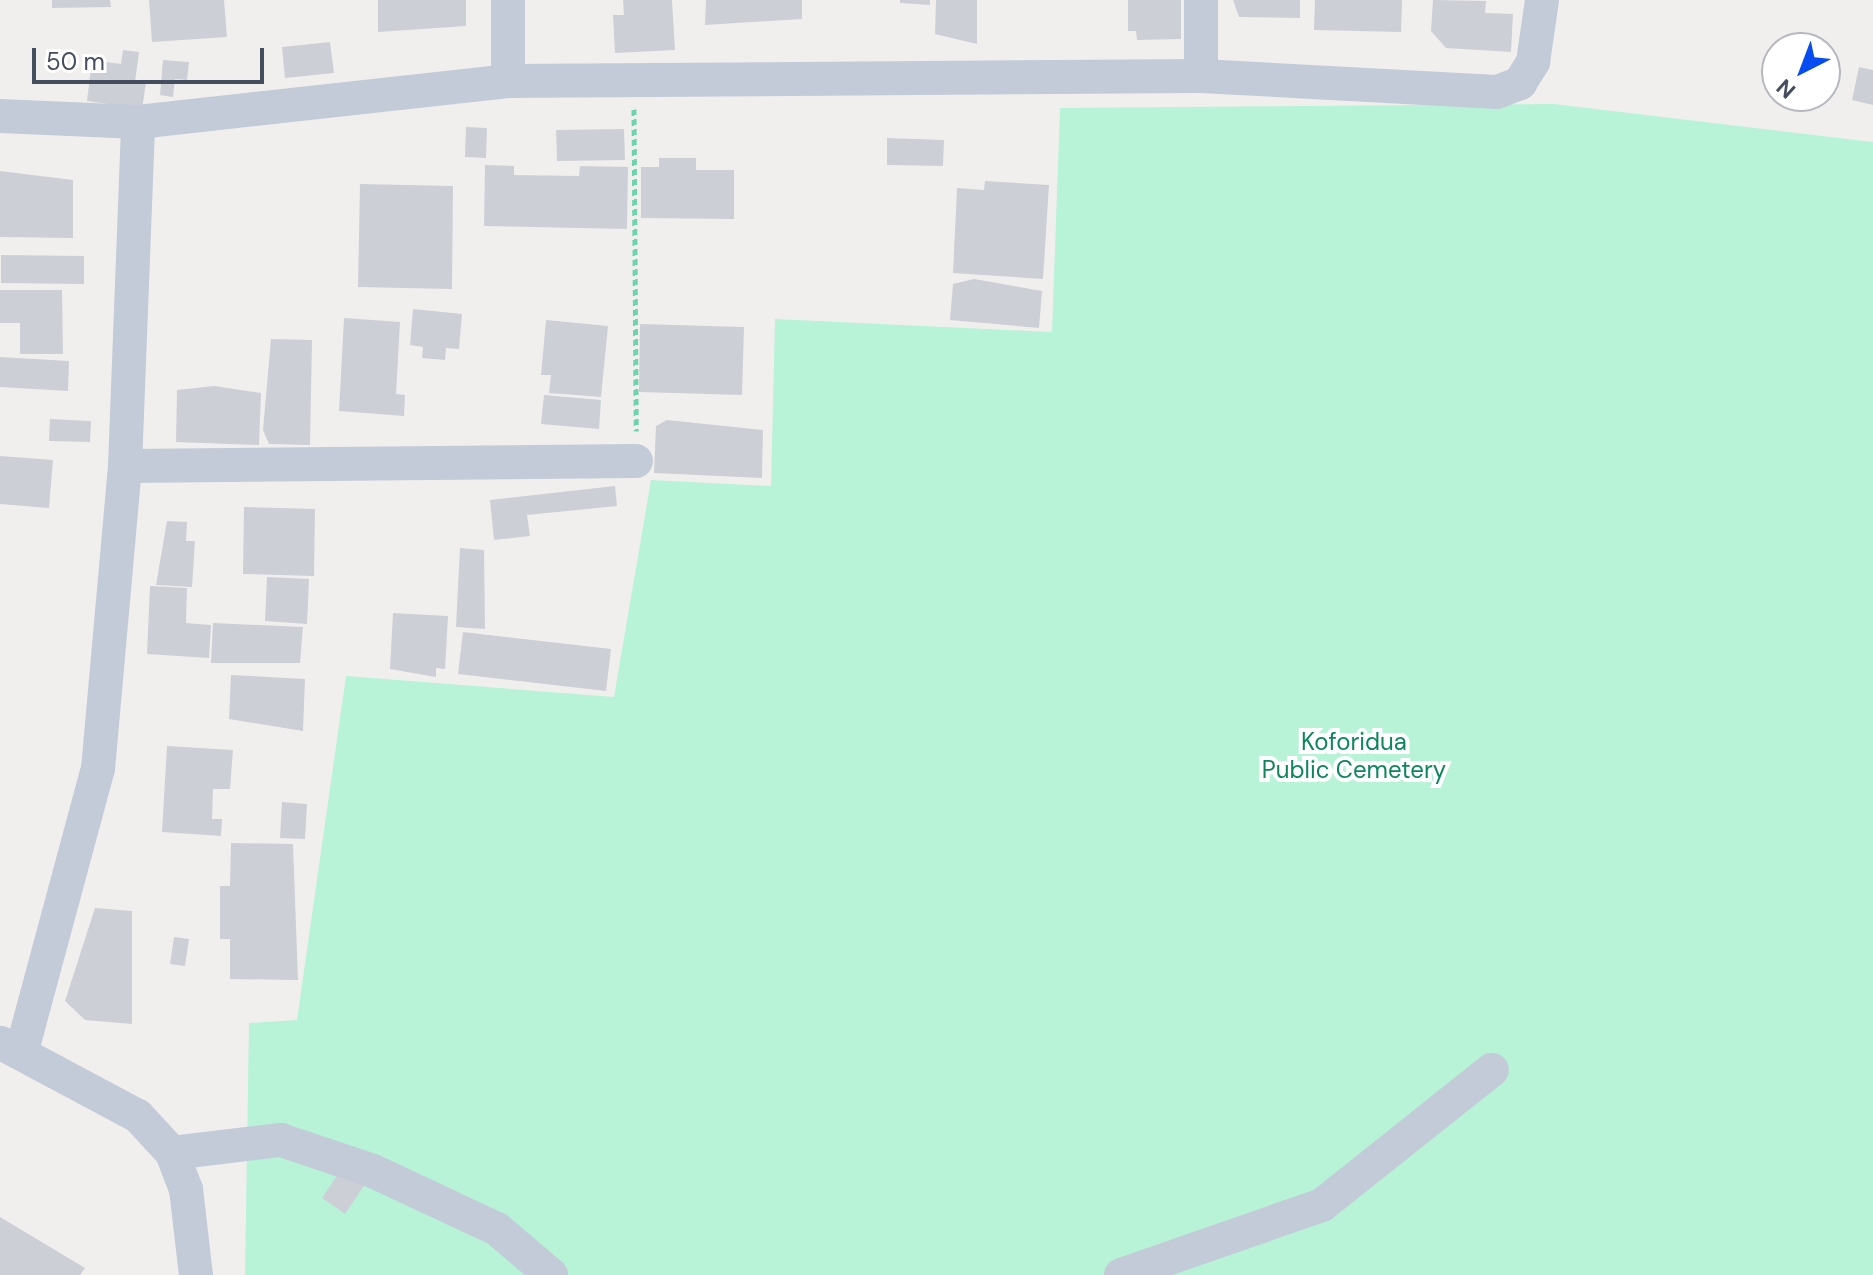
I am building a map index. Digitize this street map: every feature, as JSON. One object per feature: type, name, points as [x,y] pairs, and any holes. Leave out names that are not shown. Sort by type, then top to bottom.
[{"type":"street","points":[[508,0],[508,81]]},
{"type":"street","points":[[1201,0],[1201,76]]},
{"type":"street","points":[[0,116],[138,122],[508,81],[1201,76],[1497,92],[1520,83],[1533,62],[1542,0]]},
{"type":"street","points":[[138,122],[125,466],[98,769],[11,1046],[138,1116],[172,1153],[186,1189],[196,1275]]},
{"type":"street","points":[[125,466],[636,461]]},
{"type":"street","points":[[1121,1275],[1322,1205],[1492,1070]]},
{"type":"street","points":[[172,1153],[281,1140],[373,1171],[497,1229],[551,1275]]},
{"type":"path","points":[[634,80],[636,461]]},
{"type":"green space","name":"Koforidua Public Cemetery","points":[[1554,104],[1873,142],[1873,1275],[245,1275],[249,1023],[297,1020],[346,676],[614,697],[651,480],[771,486],[775,319],[1052,332],[1060,108]]},
{"type":"building","points":[[52,0],[110,0],[111,7],[52,8]]},
{"type":"building","points":[[149,0],[224,0],[227,37],[152,42]]},
{"type":"building","points":[[378,0],[466,0],[466,26],[378,32]]},
{"type":"building","points":[[623,0],[672,0],[675,50],[615,53],[613,15],[624,15]]},
{"type":"building","points":[[706,0],[802,0],[802,19],[705,25]]},
{"type":"building","points":[[900,0],[930,0],[930,5],[900,3]]},
{"type":"building","points":[[936,0],[977,0],[977,44],[935,34]]},
{"type":"building","points":[[1128,0],[1181,0],[1181,39],[1137,40],[1136,31],[1128,31]]},
{"type":"building","points":[[1233,0],[1300,0],[1300,18],[1239,17]]},
{"type":"building","points":[[1315,0],[1402,0],[1401,32],[1314,30]]},
{"type":"building","points":[[1433,0],[1486,1],[1485,13],[1513,14],[1511,52],[1446,48],[1431,31]]},
{"type":"building","points":[[330,42],[334,73],[285,78],[282,47]]},
{"type":"building","points":[[123,50],[139,52],[135,82],[146,83],[142,109],[87,101],[92,60],[121,64]]},
{"type":"building","points":[[163,60],[189,62],[187,80],[175,79],[173,97],[160,95]]},
{"type":"building","points":[[1859,67],[1873,70],[1873,105],[1852,100]]},
{"type":"building","points":[[466,127],[487,128],[486,158],[465,157]]},
{"type":"building","points":[[624,129],[625,160],[557,161],[556,130]]},
{"type":"building","points":[[887,138],[944,140],[943,166],[887,165]]},
{"type":"building","points":[[659,158],[696,158],[696,170],[734,170],[734,219],[641,218],[641,167],[659,167]]},
{"type":"building","points":[[485,165],[514,166],[514,175],[579,176],[580,166],[628,167],[627,229],[484,226]]},
{"type":"building","points":[[0,171],[73,180],[73,238],[0,237]]},
{"type":"building","points":[[985,181],[1049,185],[1043,279],[953,273],[957,188],[984,190]]},
{"type":"building","points":[[360,184],[453,186],[452,289],[358,287]]},
{"type":"building","points":[[1,255],[84,256],[84,284],[1,283]]},
{"type":"building","points":[[974,279],[1042,291],[1039,328],[950,320],[953,284]]},
{"type":"building","points":[[0,290],[62,290],[63,354],[20,354],[20,323],[0,323]]},
{"type":"building","points":[[413,309],[462,314],[459,349],[446,348],[445,360],[422,358],[423,347],[410,345]]},
{"type":"building","points":[[344,318],[400,322],[396,394],[405,395],[404,416],[339,411]]},
{"type":"building","points":[[546,320],[608,326],[601,397],[549,393],[551,375],[541,375]]},
{"type":"building","points":[[640,324],[744,327],[742,395],[639,392]]},
{"type":"building","points":[[271,339],[312,340],[310,445],[269,444],[263,430]]},
{"type":"building","points":[[0,357],[69,361],[68,391],[0,387]]},
{"type":"building","points":[[214,386],[261,393],[259,445],[176,442],[177,390]]},
{"type":"building","points":[[544,395],[601,400],[599,429],[541,424]]},
{"type":"building","points":[[50,419],[91,421],[90,442],[49,441]]},
{"type":"building","points":[[667,420],[763,430],[762,478],[654,473],[656,426]]},
{"type":"building","points":[[0,456],[53,460],[49,508],[0,504]]},
{"type":"building","points":[[615,486],[617,506],[527,515],[530,536],[494,540],[490,500]]},
{"type":"building","points":[[244,507],[315,509],[314,576],[243,574]]},
{"type":"building","points":[[167,521],[187,522],[186,541],[195,541],[192,587],[156,585]]},
{"type":"building","points":[[460,548],[484,550],[485,629],[456,627]]},
{"type":"building","points":[[267,577],[309,579],[307,624],[265,621]]},
{"type":"building","points":[[150,586],[187,588],[186,623],[211,625],[209,658],[147,654]]},
{"type":"building","points":[[393,613],[448,616],[445,669],[436,668],[436,677],[390,669]]},
{"type":"building","points":[[213,623],[303,627],[300,663],[211,663]]},
{"type":"building","points":[[463,632],[611,649],[606,691],[458,674]]},
{"type":"building","points":[[231,675],[305,679],[303,731],[229,719]]},
{"type":"building","points":[[167,746],[233,750],[230,789],[213,789],[212,819],[222,819],[221,836],[162,832]]},
{"type":"building","points":[[282,802],[307,804],[305,839],[280,838]]},
{"type":"building","points":[[231,843],[293,844],[298,980],[230,979],[230,939],[220,939],[220,886],[230,886]]},
{"type":"building","points":[[95,908],[132,911],[132,1024],[85,1020],[65,1001]]},
{"type":"building","points":[[174,937],[189,939],[185,966],[170,964]]},
{"type":"building","points":[[344,1165],[368,1180],[345,1214],[322,1198]]},
{"type":"building","points":[[0,1217],[85,1268],[80,1275],[0,1275]]}]
